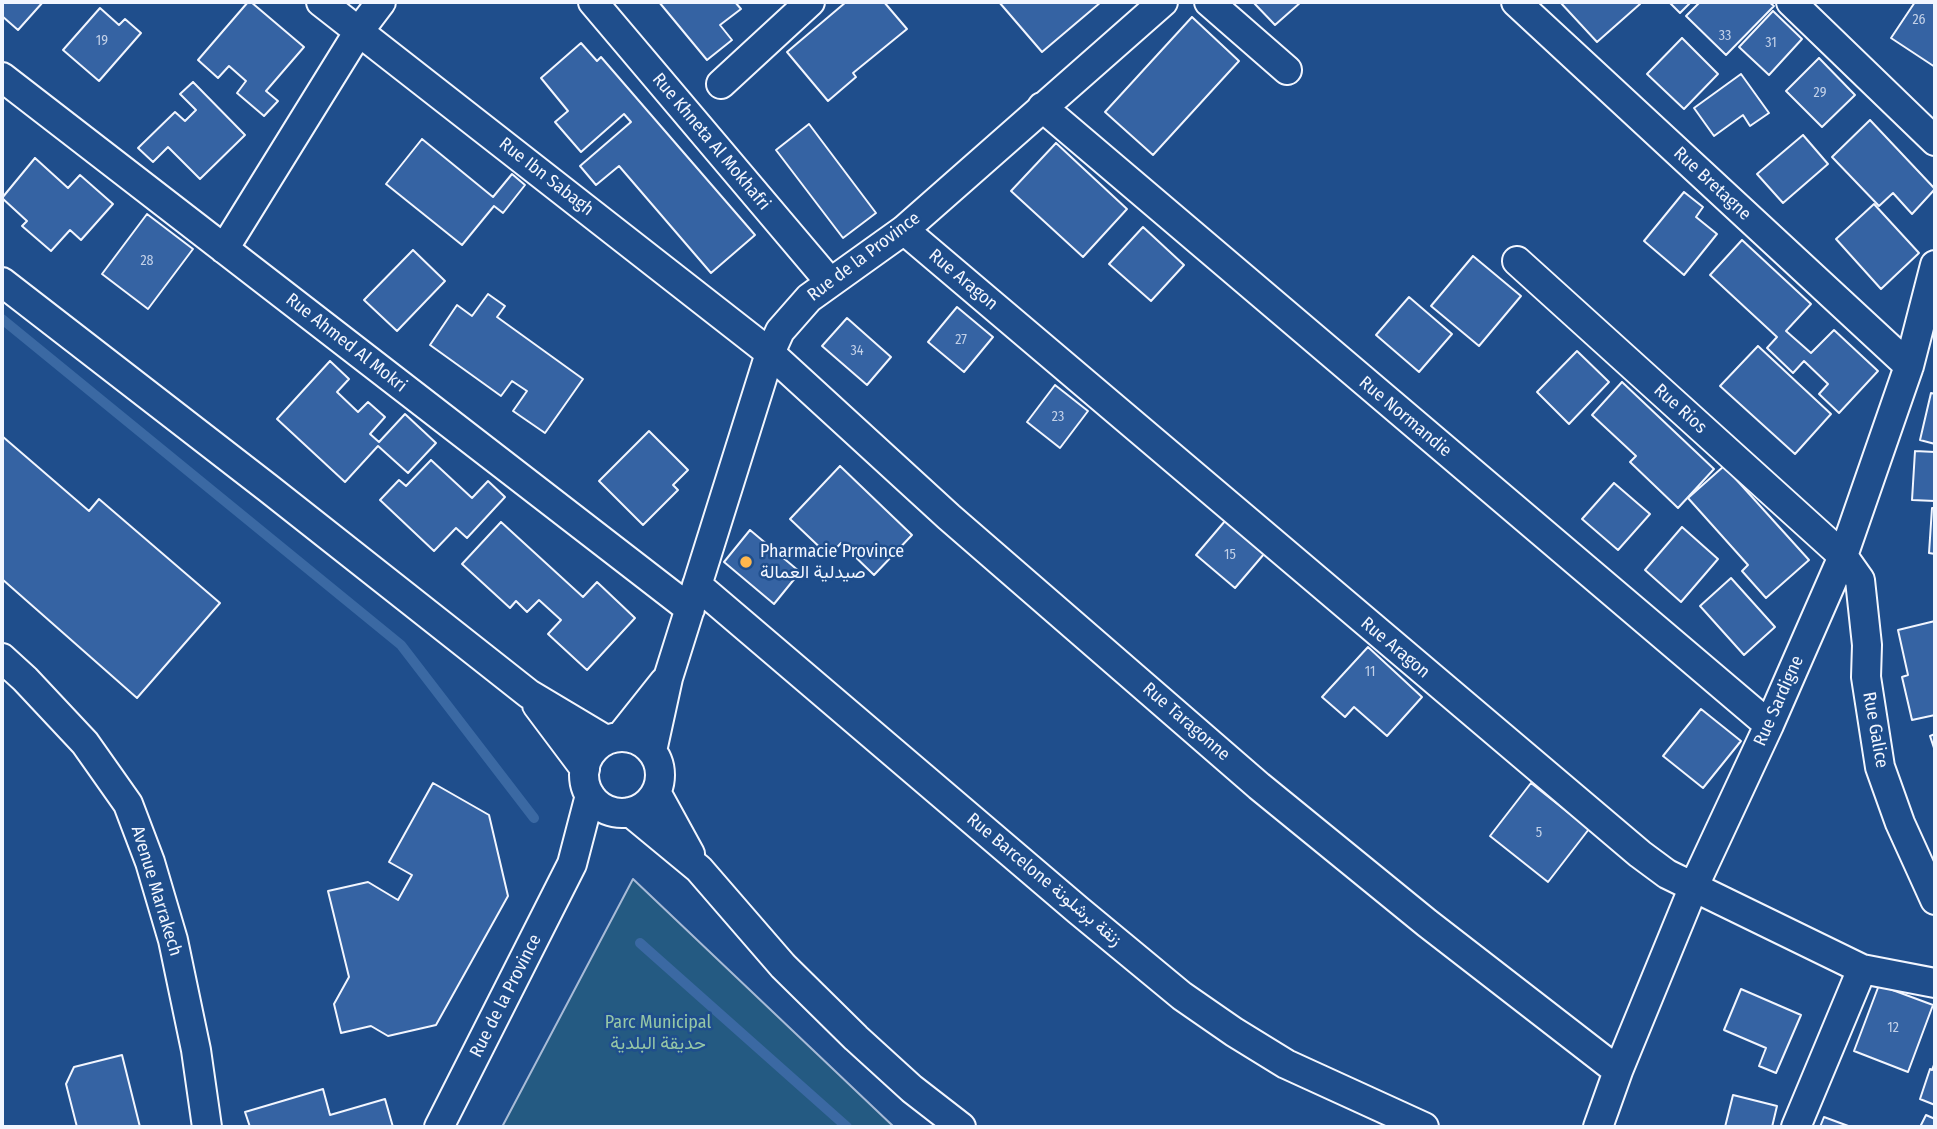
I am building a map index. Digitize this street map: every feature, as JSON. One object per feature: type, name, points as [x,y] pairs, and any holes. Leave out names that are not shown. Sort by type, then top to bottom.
[{"type":"street","name":"Rue Ibn Sabagh","points":[[321,2],[771,353]]},
{"type":"street","points":[[224,249],[359,31],[381,2]]},
{"type":"street","name":"Rue Khneta Al Mokhafri","points":[[593,2],[829,281]]},
{"type":"street","points":[[721,84],[810,2]]},
{"type":"street","name":"Rue de la Province","points":[[652,751],[668,678],[780,331],[793,314],[829,281],[904,230],[1163,2]]},
{"type":"street","points":[[1209,2],[1287,70]]},
{"type":"street","name":"Rue Bretagne","points":[[1516,2],[1909,366]]},
{"type":"street","points":[[1804,8],[1935,141]]},
{"type":"street","name":"Rue Ahmed Al Mokri","points":[[2,77],[224,249],[694,597]]},
{"type":"street","name":"Rue Normandie","points":[[1042,107],[1769,725]]},
{"type":"street","name":"Rue Aragon","points":[[904,230],[1606,827],[1667,874],[1862,969],[1935,983]]},
{"type":"street","name":"Rue Rios","points":[[1517,261],[1843,556]]},
{"type":"street","name":"Rue Sardigne","points":[[1598,1127],[1618,1071],[1694,886],[1769,725],[1843,556],[1909,366],[1935,265]]},
{"type":"street","points":[[2,282],[529,694],[614,738],[642,742],[652,751],[660,771],[656,792],[650,801],[640,808],[624,812]]},
{"type":"street","name":"Rue Taragonne","points":[[771,353],[939,508],[1259,786],[1427,923],[1618,1071]]},
{"type":"street","name":"Rue Galice","points":[[1843,556],[1860,580],[1867,645],[1866,677],[1880,767],[1904,833],[1935,900]]},
{"type":"street","name":"Rue Barcelone زنقة برشلونة","points":[[694,597],[1182,996],[1286,1064],[1424,1127]]},
{"type":"street","name":"Avenue Marrakech","points":[[2,658],[26,679],[85,743],[128,804],[150,862],[173,940],[196,1050],[207,1127]]},
{"type":"street","name":"Rue de la Province","points":[[614,738],[668,678]]},
{"type":"street","points":[[529,694],[588,782],[597,804],[624,812],[699,869],[822,1006],[904,1082],[961,1127]]},
{"type":"street","points":[[588,782],[590,755],[614,738]]},
{"type":"street","name":"Rue de la Province","points":[[439,1127],[572,864],[588,782]]},
{"type":"street","points":[[656,792],[699,869]]},
{"type":"street","name":"Rue de la Province","points":[[572,864],[624,812]]},
{"type":"street","points":[[1796,1127],[1862,969]]},
{"type":"green space","name":"Parc Municipal حديقة البلدية","points":[[633,879],[894,1127],[502,1127]]},
{"type":"building","points":[[2,2],[43,2],[18,30],[2,16]]},
{"type":"building","points":[[248,2],[304,47],[266,91],[278,101],[264,116],[237,93],[246,81],[229,66],[218,78],[198,60]]},
{"type":"building","points":[[659,2],[735,2],[741,9],[720,25],[732,40],[707,60]]},
{"type":"building","points":[[846,2],[884,2],[907,29],[853,73],[856,77],[828,101],[787,52]]},
{"type":"building","points":[[999,2],[1101,2],[1042,52]]},
{"type":"building","points":[[1253,2],[1301,2],[1275,25]]},
{"type":"building","points":[[1560,2],[1638,2],[1640,4],[1597,42]]},
{"type":"building","points":[[1669,2],[1691,2],[1680,13]]},
{"type":"building","points":[[1700,2],[1769,2],[1774,6],[1726,55],[1686,16]]},
{"type":"building","points":[[1915,2],[1935,2],[1935,67],[1891,38]]},
{"type":"building","points":[[100,8],[119,25],[125,19],[141,33],[99,81],[63,50]]},
{"type":"building","points":[[1773,11],[1802,39],[1769,75],[1739,47]]},
{"type":"building","points":[[1192,17],[1239,61],[1153,155],[1105,112]]},
{"type":"building","points":[[1682,38],[1718,74],[1684,109],[1647,74]]},
{"type":"building","points":[[581,43],[597,61],[601,57],[755,235],[711,273],[619,166],[596,185],[580,166],[631,122],[624,114],[581,152],[555,122],[568,111],[541,78]]},
{"type":"building","points":[[1819,58],[1855,95],[1822,127],[1786,91]]},
{"type":"building","points":[[1741,74],[1769,113],[1750,126],[1743,115],[1714,136],[1694,108]]},
{"type":"building","points":[[193,82],[245,135],[200,179],[168,147],[153,162],[138,148],[175,112],[185,121],[196,110],[180,94]]},
{"type":"building","points":[[1870,120],[1935,189],[1912,214],[1893,193],[1879,206],[1832,157]]},
{"type":"building","points":[[809,124],[876,213],[843,238],[776,150]]},
{"type":"building","points":[[1803,135],[1828,164],[1783,203],[1757,174]]},
{"type":"building","points":[[422,139],[493,197],[512,174],[525,185],[503,213],[494,206],[462,245],[386,184]]},
{"type":"building","points":[[1056,143],[1127,209],[1083,257],[1011,191]]},
{"type":"building","points":[[35,158],[68,188],[80,175],[113,204],[81,240],[70,230],[51,251],[22,226],[27,221],[2,198]]},
{"type":"building","points":[[1684,192],[1703,207],[1696,217],[1717,234],[1684,275],[1644,241]]},
{"type":"building","points":[[1874,204],[1919,253],[1881,289],[1836,239]]},
{"type":"building","points":[[147,214],[193,249],[148,309],[102,274]]},
{"type":"building","points":[[1143,227],[1184,265],[1151,301],[1109,264]]},
{"type":"building","points":[[1742,240],[1811,304],[1786,331],[1811,353],[1834,330],[1878,371],[1839,413],[1819,394],[1828,384],[1804,361],[1793,373],[1767,348],[1777,337],[1710,275]]},
{"type":"building","points":[[413,250],[445,281],[397,331],[364,300]]},
{"type":"building","points":[[1473,256],[1521,296],[1479,346],[1431,306]]},
{"type":"building","points":[[488,294],[505,306],[497,317],[583,379],[545,433],[513,411],[527,391],[512,381],[501,396],[430,345],[457,305],[472,316]]},
{"type":"building","points":[[1409,297],[1452,334],[1419,372],[1376,335]]},
{"type":"building","points":[[957,307],[993,337],[964,372],[928,342]]},
{"type":"building","points":[[847,318],[891,357],[867,385],[822,346]]},
{"type":"building","points":[[1758,346],[1831,414],[1795,454],[1720,386]]},
{"type":"building","points":[[1577,351],[1609,382],[1569,424],[1537,392]]},
{"type":"building","points":[[330,361],[349,379],[337,392],[358,412],[368,402],[385,417],[370,434],[379,442],[405,414],[436,443],[408,473],[378,446],[345,482],[277,419]]},
{"type":"building","points":[[1622,382],[1714,469],[1678,508],[1630,462],[1636,456],[1592,415]]},
{"type":"building","points":[[1055,385],[1088,411],[1060,448],[1027,422]]},
{"type":"building","points":[[1931,393],[1935,394],[1935,444],[1920,440]]},
{"type":"building","points":[[649,431],[688,470],[673,485],[678,490],[643,525],[599,481]]},
{"type":"building","points":[[2,436],[89,511],[99,499],[220,603],[137,698],[2,579]]},
{"type":"building","points":[[1915,451],[1935,452],[1935,501],[1912,500]]},
{"type":"building","points":[[431,460],[472,498],[488,481],[505,497],[467,538],[456,528],[434,551],[380,500],[399,480],[406,486]]},
{"type":"building","points":[[840,466],[912,535],[874,575],[841,543],[829,556],[790,519]]},
{"type":"building","points":[[1724,466],[1809,560],[1766,598],[1742,571],[1748,565],[1688,498]]},
{"type":"building","points":[[1614,483],[1650,514],[1618,550],[1582,519]]},
{"type":"building","points":[[1932,508],[1935,508],[1935,554],[1929,553]]},
{"type":"building","points":[[1225,521],[1264,554],[1235,588],[1196,555]]},
{"type":"building","points":[[501,522],[583,597],[597,582],[635,618],[587,670],[548,634],[561,620],[539,600],[527,612],[516,601],[510,608],[462,564]]},
{"type":"building","points":[[1682,527],[1718,559],[1681,602],[1645,570]]},
{"type":"building","points":[[750,530],[800,572],[774,604],[724,562]]},
{"type":"building","points":[[1731,578],[1775,627],[1744,655],[1700,606]]},
{"type":"building","points":[[1935,621],[1935,715],[1912,720],[1902,677],[1908,675],[1898,630]]},
{"type":"building","points":[[1368,647],[1422,697],[1387,736],[1354,707],[1345,717],[1322,697]]},
{"type":"building","points":[[1701,709],[1741,741],[1703,788],[1663,756]]},
{"type":"building","points":[[1935,734],[1935,751],[1930,736]]},
{"type":"building","points":[[433,783],[489,815],[508,896],[436,1025],[388,1036],[371,1026],[341,1033],[334,1004],[349,977],[328,891],[368,882],[398,900],[412,875],[389,862]]},
{"type":"building","points":[[1531,783],[1589,829],[1548,882],[1490,836]]},
{"type":"building","points":[[1879,985],[1933,1005],[1908,1072],[1854,1051]]},
{"type":"building","points":[[1741,989],[1801,1015],[1776,1073],[1759,1066],[1766,1048],[1724,1030]]},
{"type":"building","points":[[122,1055],[140,1127],[77,1127],[66,1084],[74,1067]]},
{"type":"building","points":[[1935,1062],[1935,1105],[1920,1099]]},
{"type":"building","points":[[323,1089],[330,1115],[385,1099],[393,1127],[250,1127],[245,1112]]},
{"type":"building","points":[[1733,1095],[1777,1106],[1772,1127],[1725,1127]]},
{"type":"building","points":[[1926,1115],[1935,1119],[1935,1127],[1920,1127]]},
{"type":"building","points":[[1824,1117],[1851,1127],[1820,1127]]},
{"type":"waterway","points":[[2,319],[401,645],[534,818]]},
{"type":"waterway","points":[[640,943],[847,1127]]},
{"type":"place","name":"Pharmacie Province صيدلية العمالة","points":[[746,562]]}]
